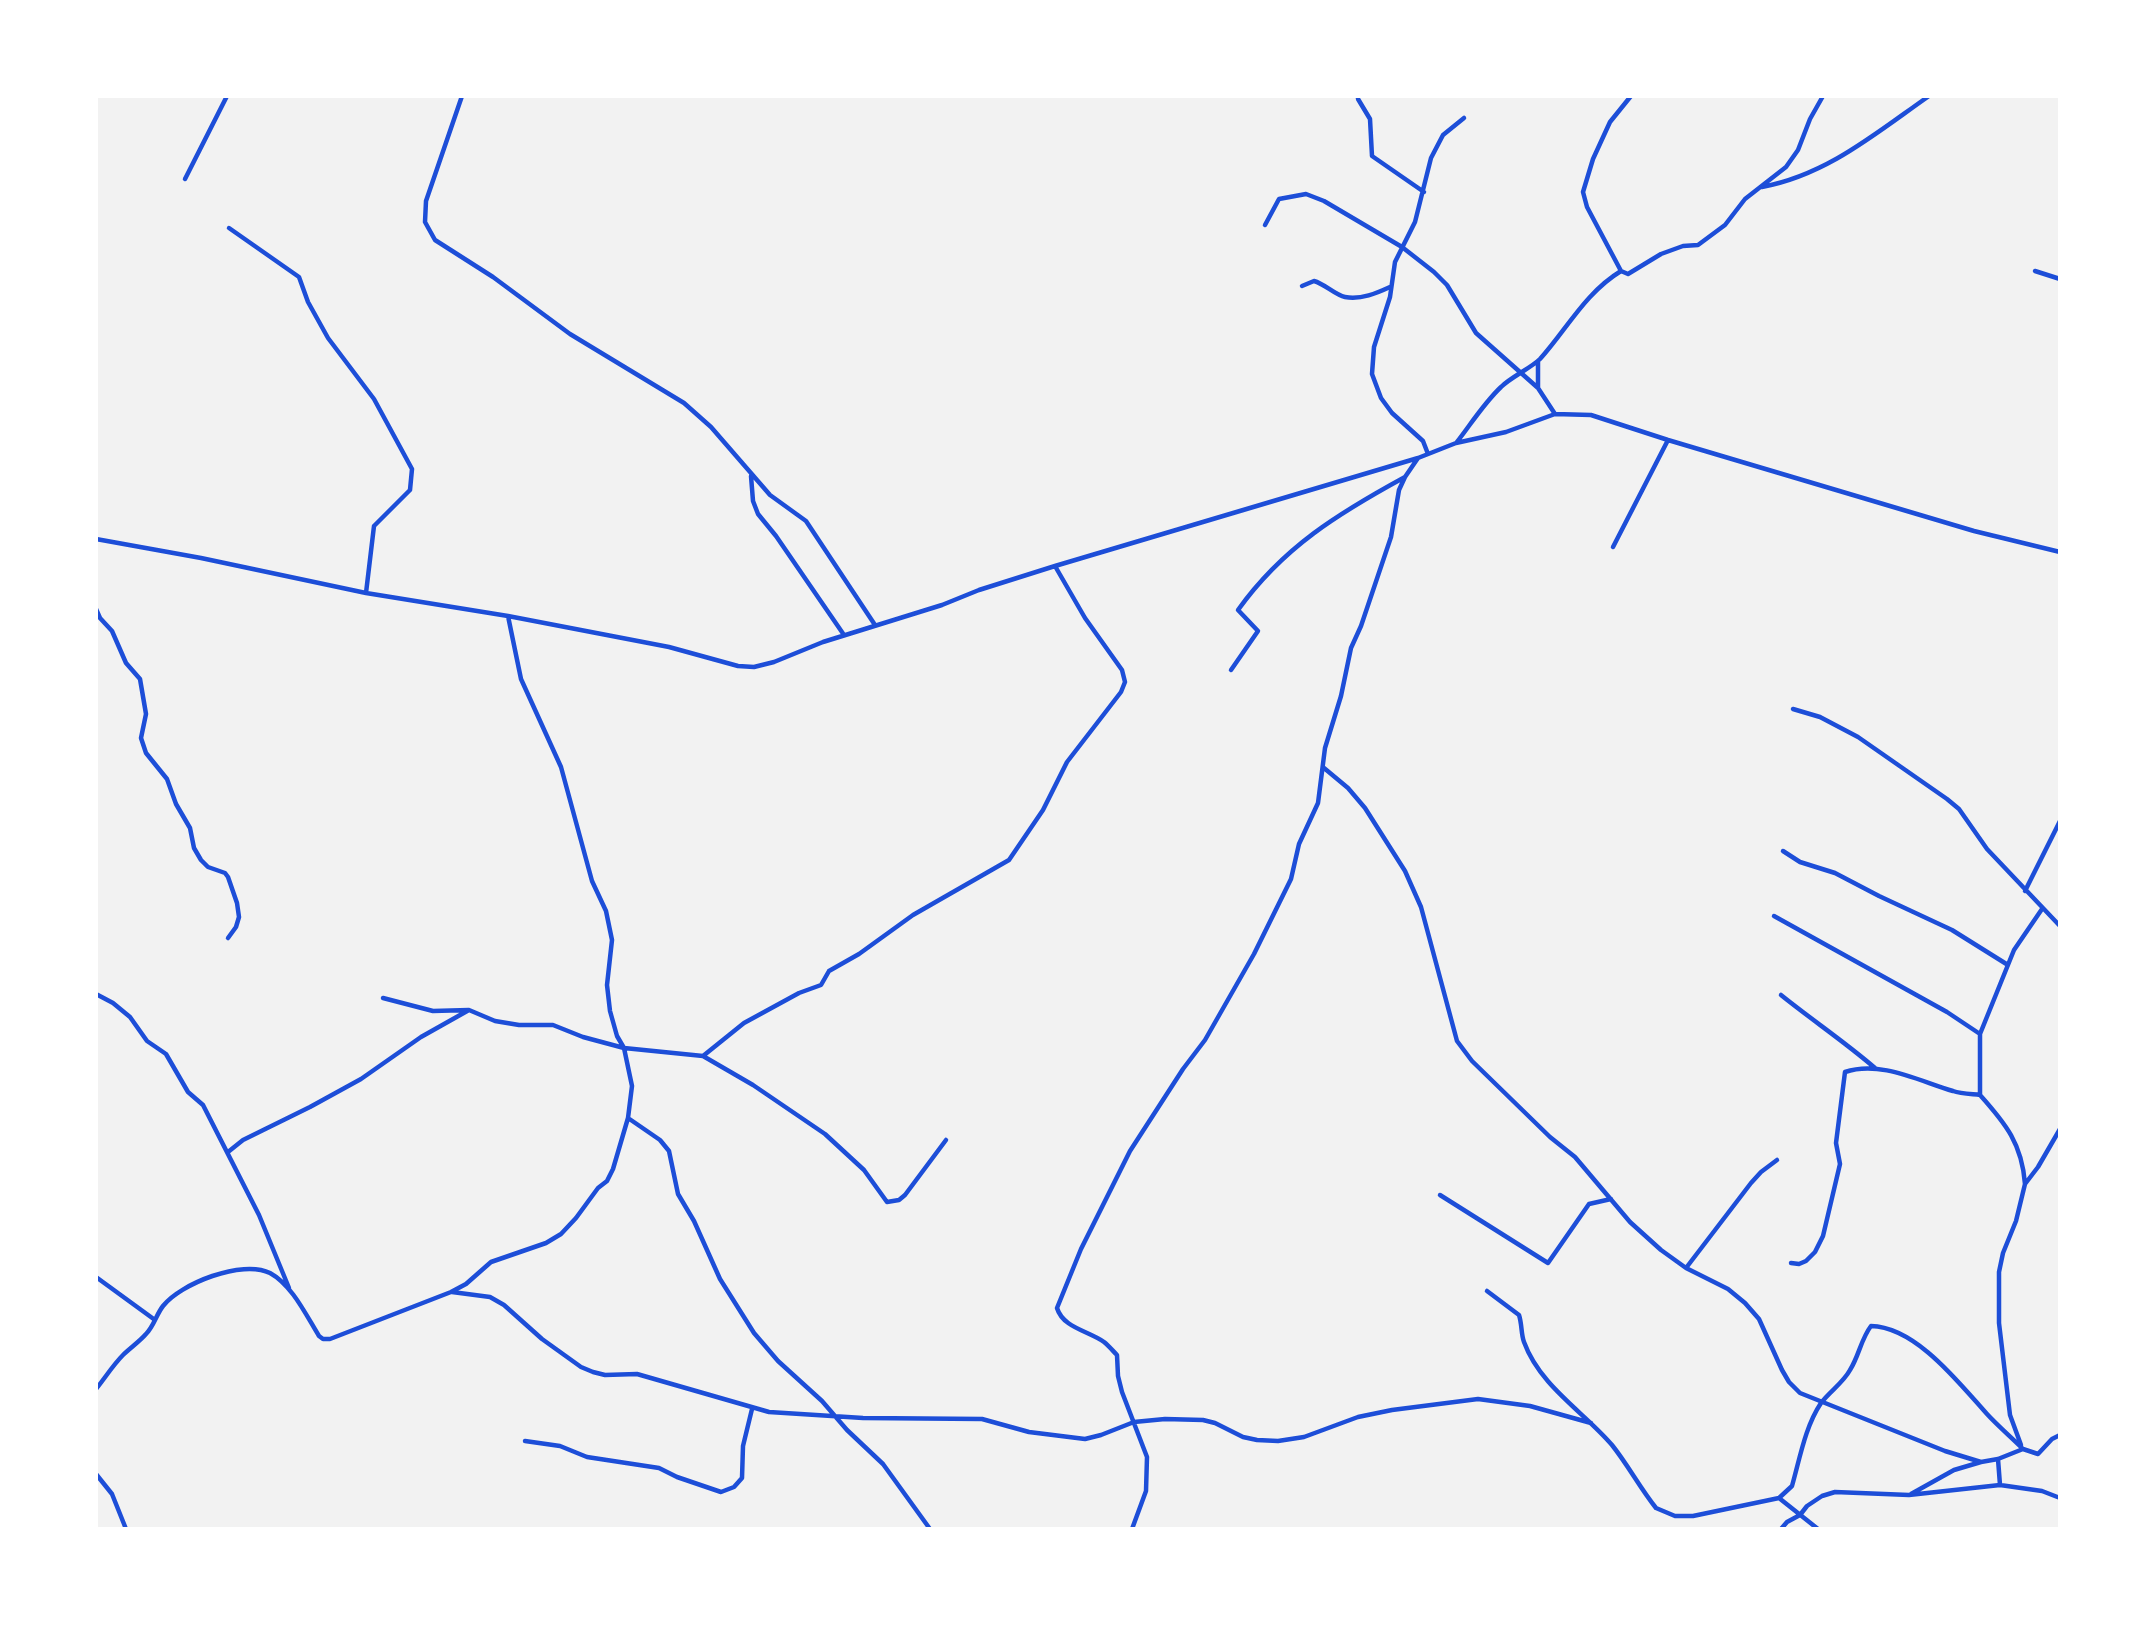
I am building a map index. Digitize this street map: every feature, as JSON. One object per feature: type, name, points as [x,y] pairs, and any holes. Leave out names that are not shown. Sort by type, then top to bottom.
[{"type":"street","points":[[186,178],[227,96]]},
{"type":"street","points":[[463,96],[426,201],[425,222],[435,240],[493,277],[570,334],[684,403],[711,427],[770,495],[806,522],[875,625]]},
{"type":"street","points":[[1631,96],[1610,122],[1593,159],[1583,192],[1587,207],[1621,271],[1628,274],[1661,254],[1684,246],[1698,245],[1725,225],[1745,199],[1792,159],[1824,96]]},
{"type":"street","points":[[1762,187],[1788,182],[1828,164],[1874,137],[1929,96]]},
{"type":"street","points":[[1358,99],[1370,119],[1372,156],[1424,192]]},
{"type":"street","points":[[1427,454],[1423,442],[1392,413],[1381,398],[1372,374],[1374,347],[1391,287],[1395,262],[1415,222],[1431,158],[1443,135],[1465,118]]},
{"type":"street","points":[[1265,225],[1279,200],[1306,194],[1336,207],[1402,247],[1447,285],[1476,333],[1538,388],[1555,414]]},
{"type":"street","points":[[229,228],[299,277],[308,302],[328,338],[374,399],[412,469],[410,490],[374,527],[366,593]]},
{"type":"street","points":[[1456,443],[1502,386],[1522,373],[1528,365],[1538,361],[1594,291],[1621,271]]},
{"type":"street","points":[[2035,271],[2060,279]]},
{"type":"street","points":[[1302,286],[1314,281],[1324,284],[1343,297],[1371,296],[1391,287]]},
{"type":"street","points":[[1538,361],[1538,388]]},
{"type":"street","points":[[96,539],[366,593],[508,616],[669,647],[738,666],[754,667],[844,635],[942,605],[979,590],[1418,458],[1456,443],[1506,432],[1555,414],[1591,415],[1974,531],[2060,552]]},
{"type":"street","points":[[1613,547],[1668,440]]},
{"type":"street","points":[[1132,1529],[1146,1491],[1147,1457],[1122,1392],[1117,1355],[1104,1343],[1066,1322],[1057,1308],[1081,1250],[1130,1151],[1205,1040],[1283,897],[1291,878],[1299,844],[1318,803],[1325,748],[1341,696],[1351,648],[1391,537],[1399,490],[1418,458]]},
{"type":"street","points":[[751,475],[753,501],[758,514],[844,635]]},
{"type":"street","points":[[1231,670],[1258,631],[1238,610],[1252,591],[1311,533],[1405,477]]},
{"type":"street","points":[[703,1056],[744,1023],[799,993],[821,985],[829,971],[859,954],[913,915],[1009,860],[1021,844],[1043,810],[1068,762],[1121,692],[1125,682],[1122,670],[1085,618],[1055,566]]},
{"type":"street","points":[[96,609],[112,631],[126,663],[140,678],[146,714],[141,738],[146,753],[167,779],[176,804],[190,828],[194,848],[201,860],[208,867],[225,873],[228,877],[239,917],[228,938]]},
{"type":"street","points":[[96,994],[130,1017],[147,1041],[166,1054],[188,1092],[203,1105],[260,1215],[289,1291],[319,1336],[326,1340],[451,1292],[491,1262],[504,1256],[529,1251],[561,1234],[607,1181],[613,1169],[628,1118],[632,1086],[624,1048],[617,1036],[610,1011],[607,985],[612,940],[607,911],[592,881],[561,767],[521,679],[508,616]]},
{"type":"street","points":[[1793,709],[1820,717],[1858,737],[1947,799],[1959,809],[1987,849],[2060,926]]},
{"type":"street","points":[[1324,768],[1348,788],[1365,808],[1405,871],[1421,907],[1457,1041],[1472,1062],[1550,1137],[1576,1157],[1630,1222],[1661,1250],[1686,1268],[1728,1289],[1745,1303],[1759,1320],[1789,1382],[1800,1393],[1945,1451],[1981,1462]]},
{"type":"street","points":[[2025,891],[2060,821]]},
{"type":"street","points":[[1783,851],[1800,862],[1835,873],[1952,930],[2008,965]]},
{"type":"street","points":[[2023,1449],[2010,1415],[1999,1323],[1998,1290],[2003,1253],[2016,1221],[2025,1184],[2022,1161],[2012,1133],[1980,1095],[1980,1034],[2014,950],[2042,909]]},
{"type":"street","points":[[1774,916],[1947,1012],[1980,1034]]},
{"type":"street","points":[[1781,995],[1816,1023],[1846,1042],[1875,1069]]},
{"type":"street","points":[[383,998],[433,1011],[469,1010],[495,1021],[519,1026],[553,1025],[583,1037],[624,1048],[703,1056],[753,1085],[825,1134],[864,1170],[887,1202],[899,1200],[905,1195],[946,1140]]},
{"type":"street","points":[[228,1153],[252,1135],[361,1079],[421,1037],[469,1010]]},
{"type":"street","points":[[1791,1263],[1806,1261],[1815,1252],[1823,1236],[1840,1164],[1836,1143],[1845,1072],[1875,1069],[1920,1079],[1955,1092],[1980,1095]]},
{"type":"street","points":[[628,1118],[660,1140],[669,1150],[678,1194],[694,1221],[720,1279],[754,1333],[778,1361],[883,1464],[930,1529]]},
{"type":"street","points":[[2025,1184],[2060,1129]]},
{"type":"street","points":[[1686,1268],[1751,1183],[1777,1160]]},
{"type":"street","points":[[1440,1195],[1548,1263],[1590,1204],[1611,1199]]},
{"type":"street","points":[[96,1389],[121,1357],[145,1336],[163,1306],[173,1297],[216,1274],[235,1268],[250,1268],[270,1273],[289,1291]]},
{"type":"street","points":[[96,1277],[155,1320]]},
{"type":"street","points":[[1487,1291],[1519,1315],[1523,1339],[1529,1352],[1567,1404],[1591,1423],[1611,1445],[1656,1508],[1665,1514],[1693,1516],[1779,1498],[1792,1486],[1809,1426],[1822,1402],[1856,1361],[1871,1326],[1884,1326],[1922,1346],[2023,1449],[2038,1454],[2052,1439],[2060,1435]]},
{"type":"street","points":[[451,1292],[490,1297],[504,1305],[542,1339],[581,1367],[593,1372],[605,1375],[637,1374],[752,1409],[798,1415],[982,1419],[1029,1432],[1085,1439],[1134,1422],[1165,1419],[1203,1420],[1243,1437],[1278,1441],[1304,1437],[1358,1418],[1392,1410],[1478,1399],[1530,1406],[1591,1423]]},
{"type":"street","points":[[525,1441],[560,1446],[587,1457],[659,1468],[721,1492],[734,1487],[742,1478],[743,1446],[752,1409]]},
{"type":"street","points":[[1909,1495],[1954,1470],[1998,1459],[2023,1449]]},
{"type":"street","points":[[1998,1459],[2000,1485]]},
{"type":"street","points":[[96,1474],[113,1494],[126,1529]]},
{"type":"street","points":[[1781,1529],[1800,1515],[1807,1506],[1822,1496],[1835,1492],[1909,1495],[2000,1485],[2042,1491],[2060,1498]]},
{"type":"street","points":[[1779,1498],[1818,1529]]}]
